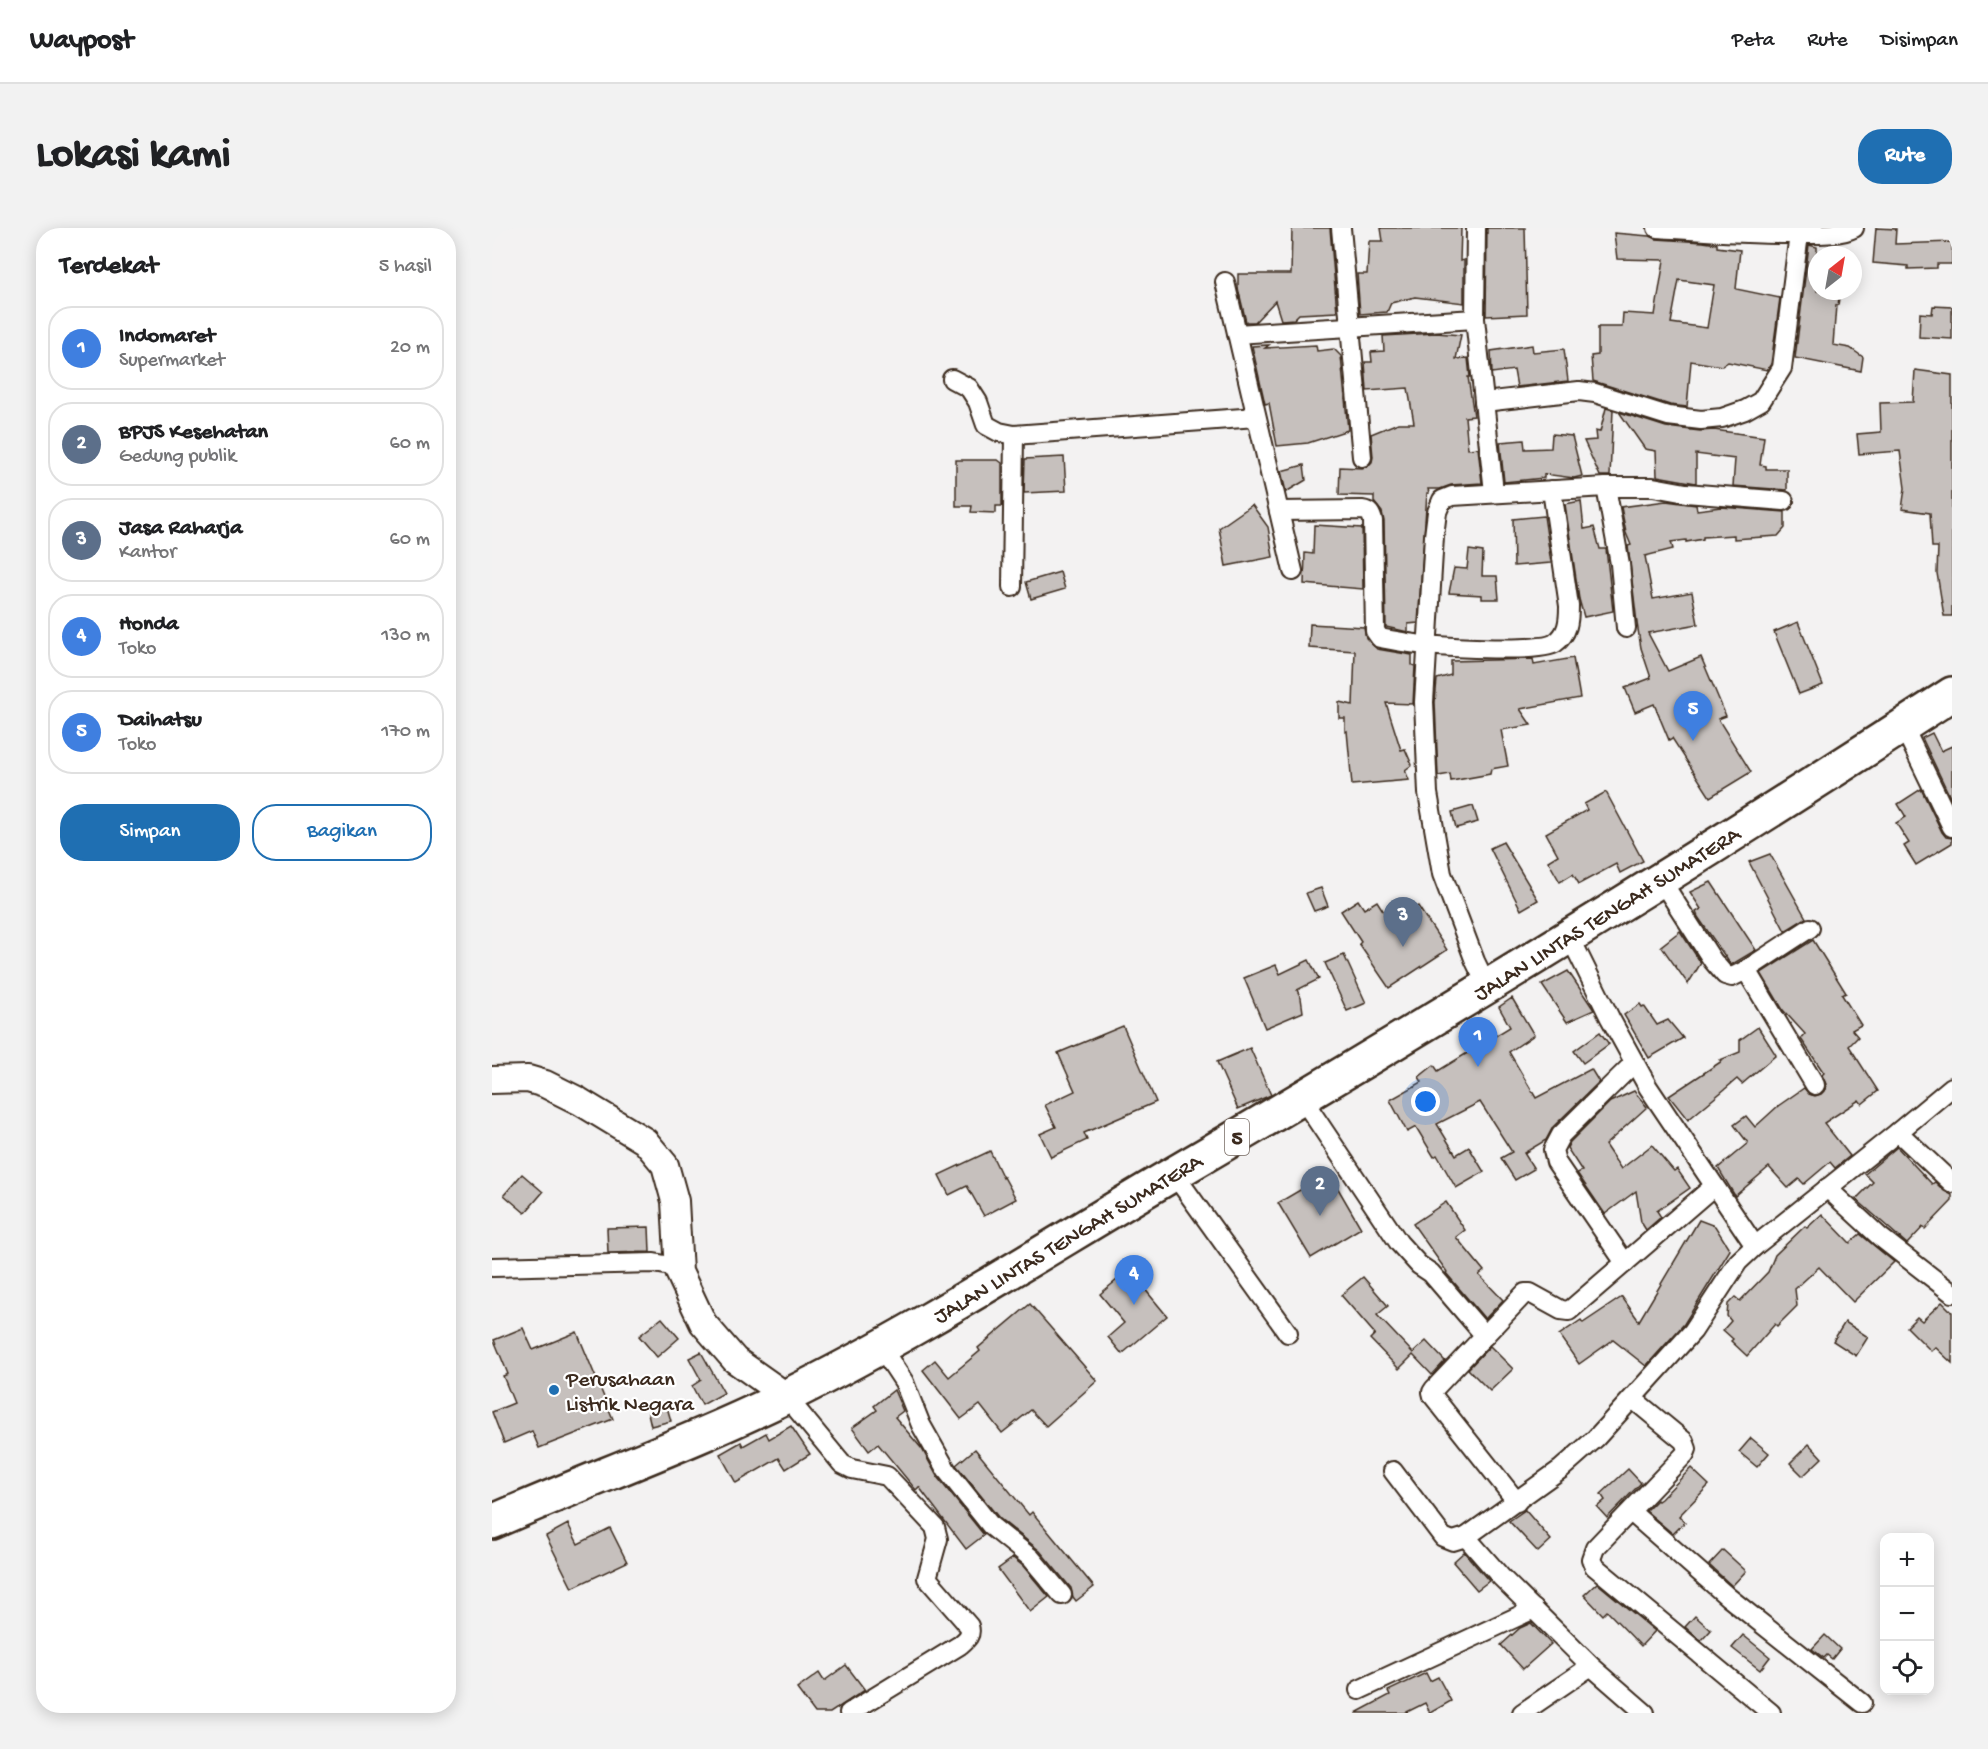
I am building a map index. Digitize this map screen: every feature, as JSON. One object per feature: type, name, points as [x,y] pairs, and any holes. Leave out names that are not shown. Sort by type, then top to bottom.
[{"type":"highway","name":"JALAN LINTAS TENGAH SUMATERA","points":[[492,1522],[695,1438],[786,1396],[881,1347],[1088,1227],[1174,1173],[1345,1074],[1570,937],[1952,694]]},
{"type":"street","points":[[1341,228],[1362,457]]},
{"type":"street","points":[[1476,228],[1475,319],[1494,492]]},
{"type":"street","points":[[1657,228],[1774,235],[1827,233],[1848,231],[1854,228]]},
{"type":"street","points":[[1484,402],[1579,392],[1596,393],[1668,416],[1701,420],[1722,418],[1745,410],[1761,401],[1782,368],[1799,234]]},
{"type":"street","points":[[1225,282],[1293,571]]},
{"type":"street","points":[[1237,334],[1475,319]]},
{"type":"street","points":[[952,379],[969,388],[978,402],[986,425],[999,432],[1014,435],[1256,417]]},
{"type":"street","points":[[1012,586],[1014,435]]},
{"type":"street","points":[[1606,487],[1620,564],[1626,628]]},
{"type":"street","points":[[1487,986],[1475,961],[1442,874],[1428,793],[1424,702],[1437,512],[1442,500],[1452,496],[1494,492],[1653,487],[1686,493],[1784,501]]},
{"type":"street","points":[[1279,511],[1367,510],[1371,514],[1376,635],[1384,639],[1427,645],[1535,649],[1553,645],[1564,635],[1569,622],[1569,606],[1552,490]]},
{"type":"street","points":[[1903,726],[1952,827]]},
{"type":"street","points":[[1661,880],[1713,961],[1725,975],[1732,977],[1746,970],[1810,928]]},
{"type":"street","points":[[1570,937],[1647,1087],[1755,1246]]},
{"type":"street","points":[[1746,970],[1815,1085]]},
{"type":"street","points":[[1625,1263],[1556,1162],[1553,1150],[1561,1135],[1634,1063]]},
{"type":"street","points":[[492,1080],[528,1079],[545,1084],[579,1101],[645,1141],[665,1165],[675,1202],[679,1272],[703,1323],[735,1360],[786,1396],[842,1464],[852,1469],[887,1476],[935,1527],[938,1536],[927,1578],[969,1626],[968,1639],[849,1713]]},
{"type":"street","points":[[1393,1471],[1443,1538],[1453,1541],[1466,1537],[1561,1469],[1596,1438],[1693,1331],[1738,1262],[1755,1246],[1952,1087]]},
{"type":"street","points":[[1302,1098],[1399,1243],[1419,1265],[1431,1273],[1485,1336]]},
{"type":"street","points":[[1898,1132],[1952,1183]]},
{"type":"street","points":[[1174,1173],[1288,1333]]},
{"type":"street","points":[[1516,1502],[1432,1392],[1525,1293],[1530,1293],[1560,1310],[1569,1311],[1714,1186]]},
{"type":"street","points":[[1827,1188],[1880,1237],[1952,1293]]},
{"type":"street","points":[[492,1267],[654,1263],[671,1266],[679,1272]]},
{"type":"street","points":[[881,1347],[904,1382],[921,1425],[947,1471],[991,1526],[1031,1558],[1062,1595]]},
{"type":"street","points":[[1633,1399],[1684,1442],[1685,1454],[1592,1553],[1591,1559],[1594,1566],[1771,1713]]},
{"type":"street","points":[[1631,1512],[1728,1597],[1862,1703]]},
{"type":"street","points":[[1466,1537],[1501,1577],[1591,1666],[1645,1713]]},
{"type":"street","points":[[1359,1690],[1534,1609]]},
{"type":"street","points":[[1532,1711],[1591,1666]]},
{"type":"building","points":[[1292,228],[1330,228],[1337,312],[1299,314],[1294,319],[1281,320],[1275,301],[1255,322],[1246,322],[1238,288],[1238,274],[1291,274]]},
{"type":"building","points":[[1381,228],[1461,228],[1460,261],[1464,260],[1464,303],[1415,297],[1391,303],[1387,312],[1360,314],[1357,274],[1367,274],[1369,241],[1383,241]]},
{"type":"building","points":[[1487,228],[1525,228],[1527,314],[1486,316]]},
{"type":"building","points":[[1876,228],[1896,229],[1895,244],[1952,242],[1952,264],[1937,264],[1937,268],[1908,269],[1908,266],[1873,263]]},
{"type":"building","points":[[1614,233],[1703,242],[1717,244],[1717,247],[1740,250],[1736,289],[1780,298],[1771,364],[1767,370],[1728,362],[1722,366],[1691,361],[1687,407],[1670,405],[1593,381],[1591,356],[1598,355],[1598,327],[1622,327],[1623,313],[1655,315],[1664,260],[1617,259]],"holes":[[[1679,280],[1714,285],[1707,328],[1671,323]]]},
{"type":"building","points":[[1808,253],[1808,300],[1839,300],[1836,305],[1833,345],[1850,348],[1863,357],[1861,371],[1795,358]]},
{"type":"building","points":[[1933,306],[1952,307],[1952,339],[1919,337],[1920,313],[1932,314]]},
{"type":"building","points":[[1436,333],[1461,335],[1456,359],[1468,358],[1470,377],[1468,377],[1474,416],[1465,417],[1468,449],[1478,448],[1482,483],[1428,489],[1418,623],[1408,624],[1408,632],[1386,627],[1382,512],[1374,502],[1374,496],[1339,495],[1340,467],[1368,466],[1373,457],[1371,434],[1398,423],[1414,423],[1408,388],[1367,391],[1365,362],[1372,362],[1371,352],[1384,351],[1383,336]]},
{"type":"building","points":[[1269,345],[1265,348],[1316,345],[1317,351],[1334,349],[1341,356],[1348,430],[1308,443],[1277,446],[1269,403],[1265,404],[1252,346]]},
{"type":"building","points":[[1532,345],[1533,352],[1564,349],[1568,381],[1517,387],[1514,370],[1492,373],[1491,351]]},
{"type":"building","points":[[1915,370],[1952,375],[1952,616],[1944,616],[1937,573],[1938,547],[1932,547],[1930,513],[1902,509],[1905,488],[1900,451],[1859,454],[1857,434],[1881,432],[1880,403],[1913,402]]},
{"type":"building","points":[[1606,408],[1613,410],[1610,476],[1600,476],[1584,441],[1596,440],[1595,431],[1600,432]]},
{"type":"building","points":[[1619,412],[1666,427],[1700,431],[1714,430],[1764,437],[1760,465],[1766,466],[1766,469],[1787,469],[1787,490],[1733,486],[1735,459],[1696,454],[1696,483],[1657,476],[1656,451],[1645,449]]},
{"type":"building","points":[[1552,434],[1572,436],[1582,476],[1574,478],[1544,474],[1544,478],[1504,482],[1500,442],[1524,440],[1525,449],[1551,448]]},
{"type":"building","points":[[1064,457],[1066,491],[1024,493],[1025,459]]},
{"type":"building","points":[[956,460],[998,460],[1002,463],[1002,506],[996,506],[996,513],[971,512],[972,506],[956,506]]},
{"type":"building","points":[[1304,465],[1306,480],[1286,492],[1281,471]]},
{"type":"building","points":[[1581,501],[1584,529],[1594,527],[1600,549],[1606,549],[1613,611],[1584,617],[1579,599],[1565,504]]},
{"type":"building","points":[[1666,501],[1696,505],[1697,510],[1721,507],[1785,512],[1785,528],[1778,536],[1734,539],[1734,535],[1703,537],[1703,539],[1686,542],[1686,540],[1671,542],[1673,549],[1645,556],[1653,599],[1692,592],[1698,624],[1648,633],[1668,671],[1701,657],[1726,716],[1718,719],[1751,772],[1710,797],[1672,738],[1669,740],[1654,704],[1635,712],[1625,688],[1651,678],[1641,648],[1628,546],[1631,545],[1621,507]]},
{"type":"building","points":[[1252,505],[1268,527],[1273,557],[1226,566],[1219,528]]},
{"type":"building","points":[[1544,516],[1551,563],[1514,566],[1513,519]]},
{"type":"building","points":[[1314,525],[1362,528],[1363,589],[1304,584],[1305,553],[1313,554]]},
{"type":"building","points":[[1469,550],[1483,552],[1482,576],[1497,576],[1499,599],[1482,599],[1482,595],[1449,593],[1454,568],[1467,569]]},
{"type":"building","points":[[1060,572],[1065,589],[1031,599],[1026,582]]},
{"type":"building","points":[[1798,622],[1823,685],[1799,694],[1774,632]]},
{"type":"building","points":[[1310,624],[1364,627],[1366,638],[1377,649],[1412,655],[1412,665],[1415,666],[1413,704],[1386,703],[1401,750],[1405,749],[1412,765],[1405,770],[1409,780],[1352,785],[1345,718],[1339,718],[1339,702],[1353,705],[1355,651],[1309,648]]},
{"type":"building","points":[[1573,658],[1580,698],[1520,709],[1531,725],[1501,730],[1508,766],[1491,769],[1490,774],[1451,781],[1450,774],[1438,776],[1435,702],[1437,679],[1451,675],[1451,661],[1533,659],[1534,665]]},
{"type":"building","points":[[1932,733],[1941,751],[1952,746],[1952,801],[1922,738]]},
{"type":"building","points":[[1921,789],[1942,832],[1946,837],[1952,838],[1952,843],[1916,865],[1904,846],[1909,843],[1896,823],[1906,817],[1898,804]]},
{"type":"building","points":[[1606,792],[1643,861],[1620,873],[1616,864],[1579,884],[1573,874],[1560,882],[1548,861],[1558,855],[1546,833],[1587,810],[1584,804]]},
{"type":"building","points":[[1473,806],[1478,822],[1456,828],[1452,812]]},
{"type":"building","points":[[1503,842],[1538,900],[1521,910],[1490,848]]},
{"type":"building","points":[[1770,854],[1806,918],[1785,931],[1749,862]]},
{"type":"building","points":[[1711,882],[1756,950],[1731,965],[1698,917],[1696,912],[1701,909],[1690,892]]},
{"type":"building","points":[[1321,888],[1328,906],[1314,911],[1306,893]]},
{"type":"building","points":[[1358,900],[1364,909],[1377,901],[1391,923],[1418,906],[1447,950],[1389,988],[1359,944],[1361,942],[1341,911]]},
{"type":"building","points":[[1680,931],[1701,963],[1688,984],[1661,946]]},
{"type":"building","points":[[1813,940],[1846,993],[1842,995],[1861,1025],[1852,1030],[1858,1037],[1849,1046],[1878,1091],[1862,1104],[1859,1100],[1824,1123],[1850,1156],[1835,1168],[1830,1162],[1804,1184],[1799,1179],[1788,1188],[1769,1167],[1735,1196],[1718,1168],[1748,1143],[1734,1125],[1746,1116],[1755,1127],[1778,1106],[1804,1088],[1809,1094],[1815,1096],[1825,1090],[1826,1084],[1822,1075],[1824,1073],[1801,1039],[1805,1034],[1783,1010],[1761,973]]},
{"type":"building","points":[[1344,955],[1366,1003],[1347,1011],[1325,963]]},
{"type":"building","points":[[1309,960],[1319,979],[1297,990],[1303,1012],[1265,1028],[1244,978],[1276,965],[1280,974]]},
{"type":"building","points":[[1568,971],[1594,1010],[1567,1022],[1542,985]]},
{"type":"building","points":[[1512,998],[1534,1035],[1509,1052],[1536,1098],[1591,1069],[1599,1082],[1553,1127],[1546,1140],[1524,1153],[1534,1169],[1515,1180],[1501,1158],[1512,1152],[1480,1102],[1437,1124],[1456,1155],[1469,1147],[1484,1172],[1456,1188],[1437,1155],[1434,1157],[1416,1127],[1407,1132],[1390,1100],[1422,1082],[1419,1077],[1434,1065],[1438,1071],[1510,1027],[1499,1007]]},
{"type":"building","points":[[1640,1004],[1644,1006],[1657,1025],[1668,1020],[1683,1038],[1649,1058],[1624,1015]]},
{"type":"building","points":[[1123,1026],[1156,1102],[1084,1133],[1087,1140],[1051,1157],[1040,1134],[1056,1127],[1045,1105],[1075,1091],[1058,1053]]},
{"type":"building","points":[[1758,1027],[1776,1055],[1742,1084],[1737,1079],[1688,1120],[1669,1096],[1722,1061],[1720,1060],[1740,1052],[1740,1040]]},
{"type":"building","points":[[1600,1032],[1609,1044],[1583,1063],[1574,1051]]},
{"type":"building","points":[[1250,1048],[1271,1095],[1238,1109],[1217,1062]]},
{"type":"building","points":[[1634,1091],[1647,1107],[1605,1145],[1621,1169],[1652,1145],[1674,1171],[1677,1169],[1690,1188],[1657,1211],[1661,1217],[1646,1230],[1641,1222],[1636,1191],[1605,1214],[1577,1173],[1582,1171],[1567,1148],[1570,1142],[1610,1102]]},
{"type":"building","points":[[1897,1147],[1932,1184],[1935,1182],[1952,1195],[1952,1201],[1907,1244],[1856,1199],[1873,1182],[1865,1174]]},
{"type":"building","points":[[990,1151],[1016,1199],[984,1216],[967,1186],[949,1195],[939,1175]]},
{"type":"building","points":[[1329,1173],[1361,1228],[1311,1258],[1278,1203]]},
{"type":"building","points":[[522,1174],[543,1192],[525,1213],[504,1195]]},
{"type":"building","points":[[1446,1202],[1465,1230],[1456,1237],[1484,1271],[1479,1275],[1503,1300],[1485,1319],[1446,1273],[1413,1224]]},
{"type":"building","points":[[1822,1214],[1850,1243],[1860,1234],[1894,1262],[1853,1302],[1819,1267],[1795,1289],[1797,1306],[1777,1326],[1775,1324],[1747,1356],[1723,1330],[1731,1321],[1727,1316],[1728,1304],[1735,1297],[1740,1301],[1768,1272],[1775,1255],[1805,1226],[1807,1228]]},
{"type":"building","points":[[1699,1220],[1715,1226],[1730,1250],[1684,1324],[1646,1366],[1613,1340],[1579,1364],[1559,1335],[1581,1320],[1583,1323],[1622,1297],[1639,1321]]},
{"type":"building","points":[[649,1227],[650,1252],[608,1253],[607,1228]]},
{"type":"building","points":[[1129,1270],[1167,1316],[1122,1354],[1108,1337],[1124,1323],[1100,1294]]},
{"type":"building","points":[[1363,1277],[1388,1306],[1377,1315],[1413,1353],[1426,1341],[1445,1361],[1432,1375],[1413,1355],[1399,1369],[1370,1339],[1375,1334],[1341,1295]]},
{"type":"building","points":[[1942,1302],[1952,1312],[1952,1363],[1935,1347],[1931,1351],[1907,1327],[1917,1317],[1922,1321]]},
{"type":"building","points":[[1030,1304],[1097,1381],[1046,1426],[1031,1410],[1002,1433],[980,1405],[961,1419],[923,1370],[935,1360],[949,1377],[980,1351],[978,1348]]},
{"type":"building","points":[[662,1318],[679,1338],[657,1357],[639,1336]]},
{"type":"building","points":[[1845,1322],[1868,1337],[1856,1356],[1833,1341]]},
{"type":"building","name":"Perusahaan Listrik Negara","points":[[523,1328],[533,1350],[577,1332],[613,1419],[539,1448],[532,1431],[504,1443],[492,1412],[514,1403],[503,1376],[508,1374],[494,1340]]},
{"type":"building","points":[[1490,1346],[1513,1369],[1490,1391],[1468,1369]]},
{"type":"building","points":[[701,1352],[724,1393],[702,1405],[692,1386],[701,1380],[689,1358]]},
{"type":"building","points":[[894,1390],[903,1411],[895,1417],[922,1449],[938,1478],[984,1535],[966,1549],[919,1487],[916,1490],[878,1444],[869,1451],[852,1428],[877,1410],[874,1406]]},
{"type":"building","points":[[667,1407],[671,1421],[651,1426],[648,1413]]},
{"type":"building","points":[[791,1426],[810,1454],[786,1469],[779,1458],[736,1483],[720,1454],[741,1442],[743,1446],[766,1433],[769,1439]]},
{"type":"building","points":[[1751,1438],[1769,1453],[1757,1467],[1739,1452]]},
{"type":"building","points":[[1809,1444],[1822,1458],[1803,1476],[1790,1463]]},
{"type":"building","points":[[975,1449],[1029,1515],[1032,1512],[1094,1587],[1076,1601],[1071,1588],[1040,1551],[999,1518],[956,1465]]},
{"type":"building","points":[[1691,1468],[1709,1485],[1679,1516],[1685,1522],[1673,1534],[1646,1511]]},
{"type":"building","points":[[1628,1469],[1641,1483],[1607,1518],[1597,1507],[1605,1500],[1601,1494]]},
{"type":"building","points":[[1525,1510],[1551,1540],[1538,1552],[1509,1521]]},
{"type":"building","points":[[568,1524],[578,1544],[610,1528],[627,1562],[572,1588],[546,1536]]},
{"type":"building","points":[[1723,1550],[1746,1571],[1732,1586],[1709,1565]]},
{"type":"building","points":[[1464,1552],[1489,1581],[1477,1590],[1453,1562]]},
{"type":"building","points":[[1013,1558],[1023,1566],[1049,1597],[1030,1612],[998,1569]]},
{"type":"building","points":[[1597,1583],[1655,1631],[1641,1646],[1607,1611],[1603,1615],[1584,1595]]},
{"type":"building","points":[[1695,1616],[1711,1630],[1701,1641],[1685,1627]]},
{"type":"building","points":[[1531,1623],[1551,1644],[1523,1669],[1501,1645],[1520,1628]]},
{"type":"building","points":[[1743,1635],[1770,1657],[1760,1670],[1732,1648]]},
{"type":"building","points":[[1825,1635],[1840,1649],[1832,1659],[1827,1655],[1824,1658],[1812,1649]]},
{"type":"building","points":[[846,1665],[865,1690],[830,1713],[815,1713],[797,1689],[819,1673],[824,1681]]},
{"type":"building","points":[[1426,1673],[1430,1681],[1438,1677],[1451,1701],[1430,1713],[1425,1703],[1405,1713],[1356,1713],[1390,1695],[1388,1691]]},
{"type":"place","name":"Daihatsu","points":[[1693,741]]},
{"type":"place","name":"Jasa Raharja","points":[[1403,947]]},
{"type":"place","name":"Indomaret","points":[[1478,1067]]},
{"type":"place","name":"BPJS Kesehatan","points":[[1320,1216]]},
{"type":"place","name":"Honda","points":[[1134,1305]]},
{"type":"place","name":"Perusahaan Listrik Negara","points":[[554,1390]]}]
